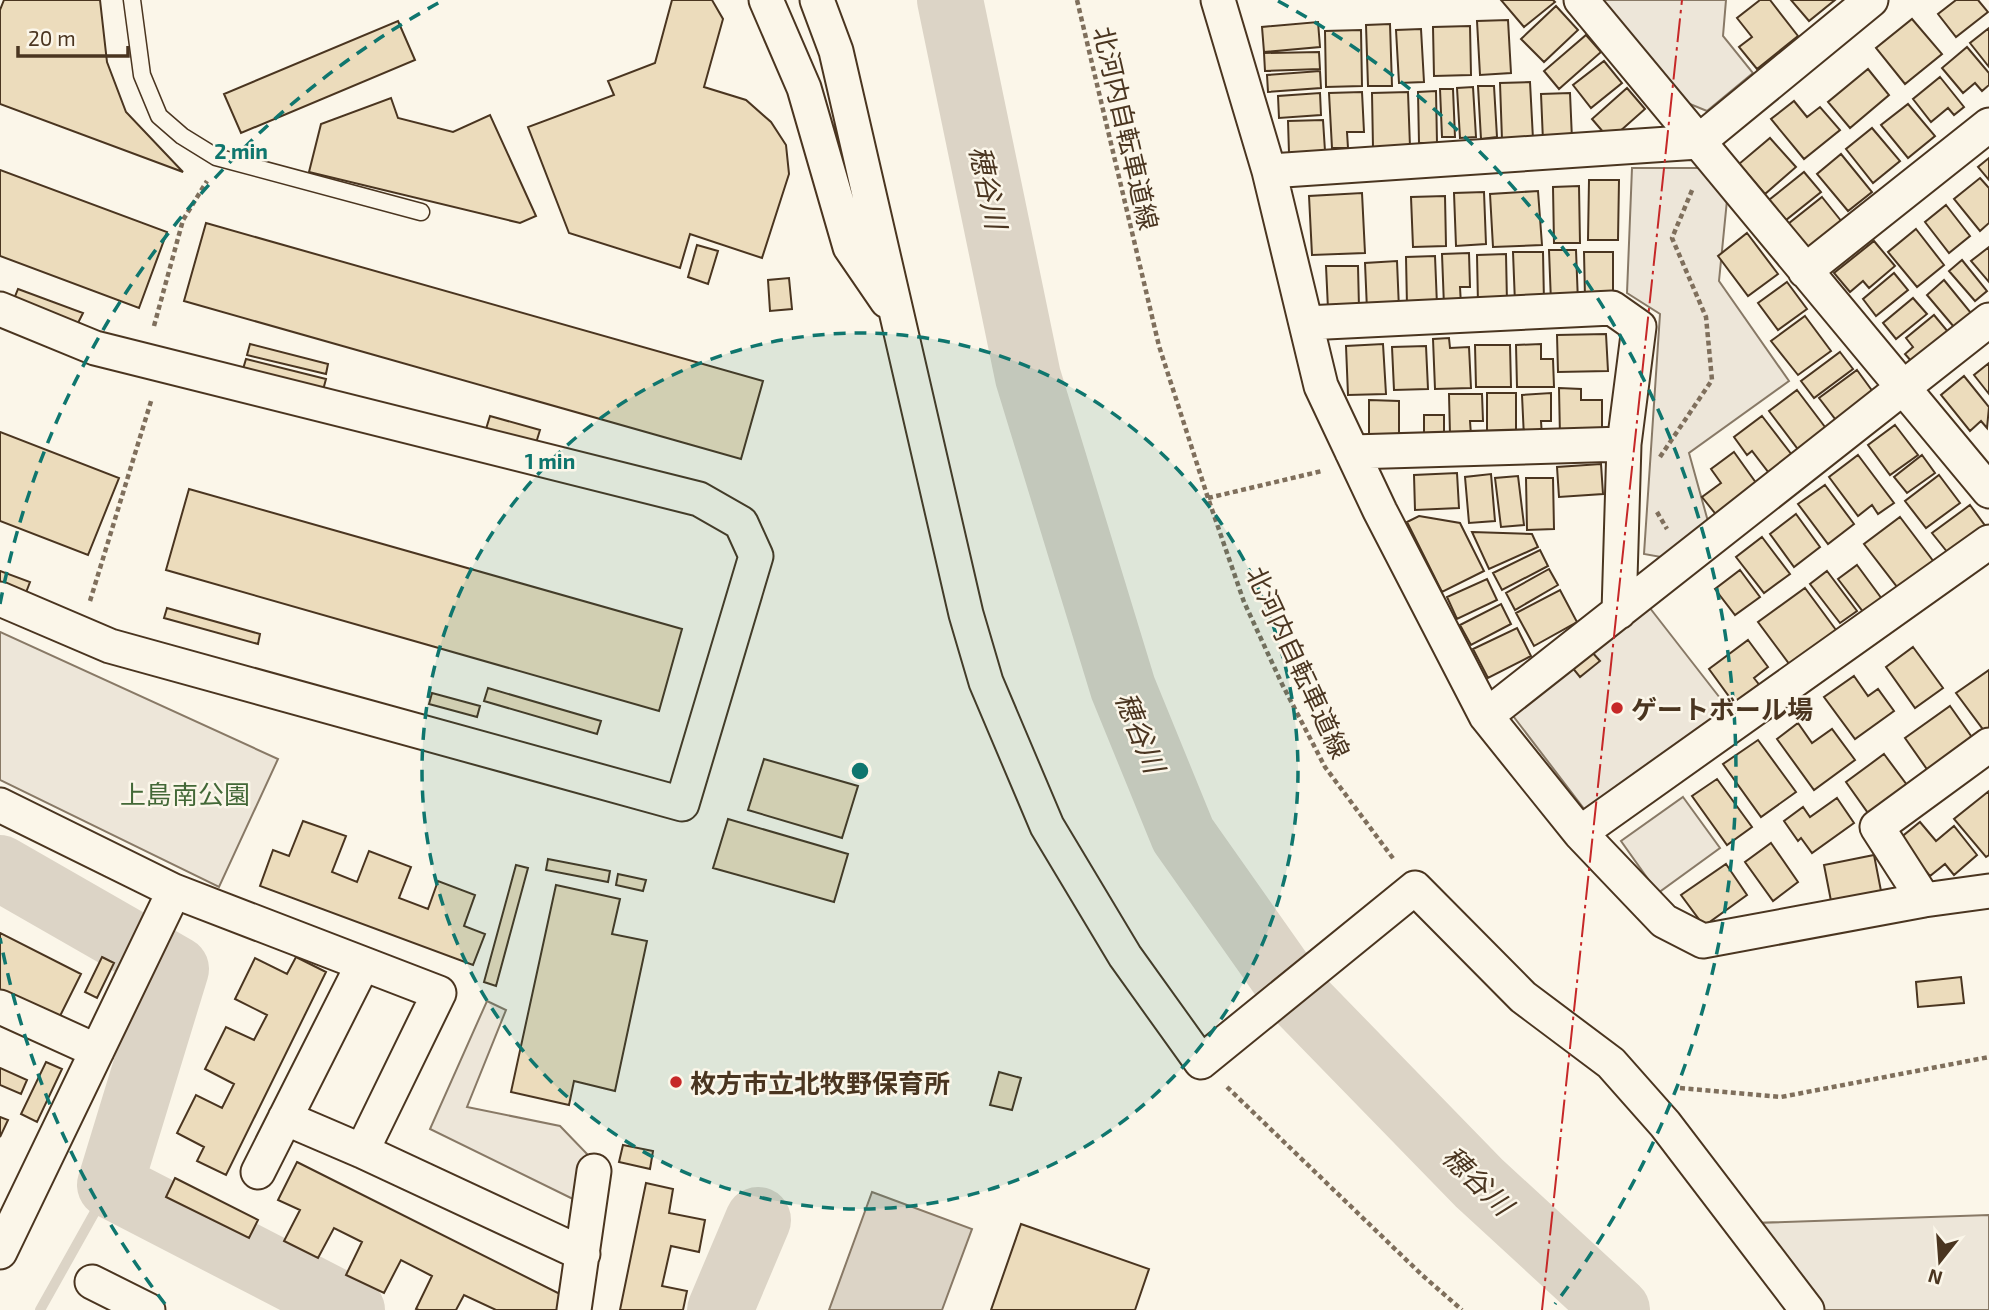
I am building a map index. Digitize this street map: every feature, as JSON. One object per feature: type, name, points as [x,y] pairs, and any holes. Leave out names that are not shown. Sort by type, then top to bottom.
[{"type":"street","points":[[766,0],[804,88],[850,247],[897,314]]},
{"type":"street","points":[[817,0],[836,51],[966,614],[986,682],[1047,826],[1125,956],[1201,1062],[1415,888],[1523,998],[1611,1063],[1665,1124],[1807,1310]]},
{"type":"street","points":[[1218,0],[1269,171],[1321,386],[1380,511],[1486,716],[1580,833],[1664,921],[1703,941],[1924,900],[1989,891]]},
{"type":"street","points":[[1580,0],[1989,491]]},
{"type":"street","points":[[1269,171],[1698,142],[1871,0]]},
{"type":"street","points":[[1805,271],[1989,125]]},
{"type":"street","points":[[0,309],[95,348],[699,499],[741,523],[756,556],[682,804],[110,646],[0,598]]},
{"type":"street","points":[[1306,323],[1612,309],[1639,327],[1624,444],[1619,611]]},
{"type":"street","points":[[1486,716],[1989,320]]},
{"type":"street","points":[[1355,457],[1624,444]]},
{"type":"street","points":[[1580,833],[1989,542]]},
{"type":"street","points":[[1924,900],[1877,827],[1989,745]]},
{"type":"street","points":[[0,805],[174,891],[439,993],[362,1151]]},
{"type":"street","points":[[0,1252],[11,1201],[97,1051],[174,891]]},
{"type":"street","points":[[258,1172],[363,964]]},
{"type":"street","points":[[0,1007],[97,1051]]},
{"type":"street","points":[[285,1118],[583,1254]]},
{"type":"street","points":[[575,1310],[594,1171]]},
{"type":"street","points":[[92,1282],[148,1310]]},
{"type":"lane","points":[[132,0],[142,75],[159,116],[182,136],[216,157],[421,212]]},
{"type":"path","name":"北河内自転車道線","points":[[1077,0],[1159,346],[1244,602],[1325,767],[1415,888]]},
{"type":"path","points":[[1659,460],[1663,450],[1712,380],[1706,317],[1672,238],[1692,191],[1698,142]]},
{"type":"path","points":[[1208,498],[1355,457]]},
{"type":"path","points":[[1652,502],[1684,560]]},
{"type":"path","points":[[1672,1088],[1781,1097],[1989,1057]]},
{"type":"path","points":[[1201,1062],[1422,1275],[1462,1310]]},
{"type":"green space","points":[[1597,0],[1726,0],[1723,36],[1753,73],[1707,111],[1685,102]]},
{"type":"green space","points":[[1632,168],[1702,168],[1727,200],[1719,281],[1789,381],[1689,453],[1709,525],[1672,559],[1644,554],[1660,314],[1627,293]]},
{"type":"green space","name":"ゲートボール場","points":[[1646,603],[1727,707],[1588,814],[1507,708]]},
{"type":"green space","name":"上島南公園","points":[[0,632],[278,759],[219,887],[0,780]]},
{"type":"green space","points":[[1683,797],[1720,848],[1658,893],[1621,841]]},
{"type":"green space","points":[[487,1001],[506,1010],[467,1107],[560,1126],[589,1156],[575,1200],[430,1129]]},
{"type":"green space","points":[[1989,1215],[1989,1310],[1812,1310],[1725,1224]]},
{"type":"shaded area","points":[[872,1192],[972,1229],[942,1310],[829,1310]]},
{"type":"building","points":[[4,0],[100,0],[107,62],[126,112],[183,172],[0,104],[0,10]]},
{"type":"building","points":[[672,0],[712,0],[723,19],[704,87],[746,100],[771,122],[786,145],[789,174],[762,258],[690,234],[680,268],[569,233],[528,127],[614,95],[608,81],[655,63]]},
{"type":"building","points":[[1501,0],[1553,0],[1555,2],[1524,27]]},
{"type":"building","points":[[1760,0],[1770,0],[1798,36],[1757,69],[1739,47],[1752,37],[1737,18]]},
{"type":"building","points":[[1791,0],[1835,0],[1809,21]]},
{"type":"building","points":[[1956,0],[1978,0],[1988,12],[1956,37],[1938,14]]},
{"type":"building","points":[[1556,6],[1578,30],[1544,62],[1521,39]]},
{"type":"building","points":[[1912,19],[1942,54],[1905,84],[1876,48]]},
{"type":"building","points":[[1508,20],[1511,73],[1480,75],[1477,21]]},
{"type":"building","points":[[398,21],[415,60],[241,133],[224,94]]},
{"type":"building","points":[[1318,22],[1320,47],[1264,52],[1262,27]]},
{"type":"building","points":[[1390,24],[1392,86],[1368,86],[1366,25]]},
{"type":"building","points":[[1470,26],[1471,75],[1434,76],[1433,27]]},
{"type":"building","points":[[1989,28],[1989,67],[1970,43]]},
{"type":"building","points":[[1421,29],[1424,82],[1399,83],[1396,30]]},
{"type":"building","points":[[1361,30],[1362,86],[1326,87],[1325,31]]},
{"type":"building","points":[[1586,35],[1601,52],[1559,89],[1544,71]]},
{"type":"building","points":[[1967,47],[1989,73],[1989,85],[1982,91],[1975,83],[1963,93],[1942,68]]},
{"type":"building","points":[[1319,52],[1320,69],[1265,71],[1264,53]]},
{"type":"building","points":[[1604,61],[1622,83],[1591,108],[1573,85]]},
{"type":"building","points":[[1868,69],[1889,95],[1850,128],[1828,102]]},
{"type":"building","points":[[1320,71],[1321,88],[1268,92],[1267,75]]},
{"type":"building","points":[[1940,77],[1964,107],[1954,115],[1948,108],[1931,122],[1913,99]]},
{"type":"building","points":[[1530,82],[1533,139],[1502,140],[1500,83]]},
{"type":"building","points":[[1478,86],[1494,86],[1497,137],[1481,139]]},
{"type":"building","points":[[1473,87],[1476,137],[1460,138],[1457,88]]},
{"type":"building","points":[[1627,88],[1645,109],[1610,140],[1592,119]]},
{"type":"building","points":[[1440,89],[1453,89],[1455,137],[1442,137]]},
{"type":"building","points":[[1436,91],[1437,143],[1419,143],[1418,92]]},
{"type":"building","points":[[1362,92],[1364,132],[1347,132],[1348,148],[1332,148],[1329,93]]},
{"type":"building","points":[[1408,92],[1410,147],[1373,148],[1372,93]]},
{"type":"building","points":[[1320,93],[1321,115],[1279,118],[1278,96]]},
{"type":"building","points":[[1570,93],[1572,139],[1543,141],[1541,94]]},
{"type":"building","points":[[391,98],[398,118],[453,132],[490,115],[536,216],[520,223],[309,172],[321,124]]},
{"type":"building","points":[[1794,101],[1807,117],[1820,107],[1840,130],[1804,159],[1771,119]]},
{"type":"building","points":[[1908,104],[1935,136],[1908,158],[1881,125]]},
{"type":"building","points":[[1323,120],[1325,151],[1289,153],[1288,121]]},
{"type":"building","points":[[1872,128],[1900,161],[1873,183],[1846,149]]},
{"type":"building","points":[[1770,138],[1796,167],[1765,194],[1739,164]]},
{"type":"building","points":[[1841,154],[1872,192],[1848,211],[1817,174]]},
{"type":"building","points":[[1989,158],[1989,180],[1978,167]]},
{"type":"building","points":[[0,170],[167,232],[139,308],[0,256]]},
{"type":"building","points":[[1804,172],[1821,192],[1786,220],[1769,200]]},
{"type":"building","points":[[1980,178],[1989,188],[1989,223],[1980,231],[1954,199]]},
{"type":"building","points":[[1589,180],[1619,180],[1618,240],[1588,240]]},
{"type":"building","points":[[1579,186],[1580,243],[1554,243],[1553,187]]},
{"type":"building","points":[[1538,191],[1542,245],[1493,247],[1490,194]]},
{"type":"building","points":[[1484,192],[1486,244],[1456,246],[1454,193]]},
{"type":"building","points":[[1362,193],[1365,253],[1312,255],[1309,196]]},
{"type":"building","points":[[1445,196],[1446,246],[1413,247],[1411,197]]},
{"type":"building","points":[[1822,197],[1846,227],[1812,255],[1788,224]]},
{"type":"building","points":[[1946,205],[1970,236],[1949,253],[1925,222]]},
{"type":"building","points":[[206,223],[763,381],[741,459],[184,301]]},
{"type":"building","points":[[1916,229],[1944,265],[1917,287],[1888,252]]},
{"type":"building","points":[[1747,233],[1778,274],[1748,296],[1718,256]]},
{"type":"building","points":[[1874,241],[1895,266],[1869,288],[1863,281],[1850,292],[1834,273]]},
{"type":"building","points":[[697,245],[718,251],[708,284],[688,277]]},
{"type":"building","points":[[1989,247],[1989,282],[1971,261]]},
{"type":"building","points":[[1549,250],[1576,250],[1578,302],[1551,302]]},
{"type":"building","points":[[1513,252],[1543,252],[1544,302],[1515,303]]},
{"type":"building","points":[[1584,252],[1613,252],[1613,298],[1585,298]]},
{"type":"building","points":[[1469,253],[1470,287],[1460,287],[1461,305],[1444,306],[1442,254]]},
{"type":"building","points":[[1506,254],[1507,303],[1478,304],[1477,255]]},
{"type":"building","points":[[1435,256],[1437,305],[1407,306],[1406,257]]},
{"type":"building","points":[[1962,260],[1987,291],[1975,301],[1949,271]]},
{"type":"building","points":[[1397,261],[1399,309],[1367,310],[1365,263]]},
{"type":"building","points":[[1326,266],[1358,266],[1359,308],[1328,309]]},
{"type":"building","points":[[1894,273],[1908,290],[1876,316],[1863,299]]},
{"type":"building","points":[[789,278],[792,309],[770,311],[768,280]]},
{"type":"building","points":[[1944,280],[1971,313],[1954,327],[1927,295]]},
{"type":"building","points":[[1787,282],[1807,309],[1778,330],[1758,303]]},
{"type":"building","points":[[18,289],[83,313],[78,323],[14,299]]},
{"type":"building","points":[[1913,298],[1927,314],[1896,339],[1883,323]]},
{"type":"building","points":[[1934,315],[1954,339],[1918,369],[1905,354],[1913,347],[1906,338]]},
{"type":"building","points":[[1805,316],[1831,351],[1798,375],[1771,341]]},
{"type":"building","points":[[1606,334],[1608,371],[1558,372],[1557,335]]},
{"type":"building","points":[[1449,338],[1450,348],[1469,347],[1471,388],[1435,389],[1433,339]]},
{"type":"building","points":[[250,344],[328,364],[326,374],[247,355]]},
{"type":"building","points":[[1383,344],[1386,394],[1348,395],[1346,346]]},
{"type":"building","points":[[1541,344],[1541,359],[1553,359],[1554,387],[1517,387],[1516,345]]},
{"type":"building","points":[[1475,345],[1510,345],[1511,387],[1476,387]]},
{"type":"building","points":[[1426,346],[1428,389],[1394,390],[1392,347]]},
{"type":"building","points":[[1840,352],[1853,369],[1814,398],[1801,381]]},
{"type":"building","points":[[246,359],[326,379],[323,390],[243,369]]},
{"type":"building","points":[[1989,363],[1989,394],[1974,375]]},
{"type":"building","points":[[1857,370],[1876,396],[1839,424],[1819,398]]},
{"type":"building","points":[[1964,376],[1989,407],[1987,428],[1981,421],[1970,431],[1941,395]]},
{"type":"building","points":[[1559,388],[1581,389],[1581,400],[1602,400],[1602,436],[1560,437]]},
{"type":"building","points":[[1797,390],[1828,431],[1800,452],[1769,411]]},
{"type":"building","points":[[1487,393],[1516,393],[1516,439],[1487,439]]},
{"type":"building","points":[[1551,393],[1551,421],[1541,421],[1542,437],[1524,438],[1522,395]]},
{"type":"building","points":[[1449,394],[1482,394],[1483,421],[1470,421],[1471,435],[1450,435]]},
{"type":"building","points":[[1369,400],[1399,401],[1399,441],[1369,441]]},
{"type":"building","points":[[1424,415],[1444,415],[1444,440],[1424,440]]},
{"type":"building","points":[[490,416],[540,430],[536,443],[486,429]]},
{"type":"building","points":[[1762,416],[1792,455],[1769,473],[1752,451],[1747,455],[1734,437]]},
{"type":"building","points":[[1895,425],[1918,455],[1890,475],[1868,445]]},
{"type":"building","points":[[0,432],[119,478],[88,555],[0,521]]},
{"type":"building","points":[[1734,452],[1759,487],[1718,517],[1702,497],[1721,483],[1711,469]]},
{"type":"building","points":[[1858,455],[1894,503],[1878,514],[1872,505],[1858,516],[1829,477]]},
{"type":"building","points":[[1922,455],[1935,473],[1907,493],[1894,477]]},
{"type":"building","points":[[1601,464],[1603,494],[1559,497],[1557,467]]},
{"type":"building","points":[[1457,473],[1459,508],[1415,510],[1414,475]]},
{"type":"building","points":[[1491,474],[1495,521],[1469,523],[1465,477]]},
{"type":"building","points":[[1939,475],[1960,503],[1926,528],[1905,501]]},
{"type":"building","points":[[1518,476],[1524,525],[1501,527],[1495,478]]},
{"type":"building","points":[[1526,478],[1553,478],[1554,529],[1527,530]]},
{"type":"building","points":[[1825,485],[1854,524],[1828,544],[1798,504]]},
{"type":"building","points":[[189,489],[682,629],[659,711],[166,570]]},
{"type":"building","points":[[1970,505],[1989,531],[1952,558],[1932,533]]},
{"type":"building","points":[[1796,514],[1820,547],[1794,567],[1770,534]]},
{"type":"building","points":[[1419,516],[1460,523],[1484,571],[1442,592],[1407,522]]},
{"type":"building","points":[[1900,517],[1937,566],[1901,592],[1864,544]]},
{"type":"building","points":[[1472,532],[1532,534],[1538,547],[1489,569]]},
{"type":"building","points":[[1762,537],[1790,574],[1764,593],[1736,557]]},
{"type":"building","points":[[1540,550],[1548,566],[1502,590],[1493,573]]},
{"type":"building","points":[[1857,565],[1882,599],[1864,613],[1838,579]]},
{"type":"building","points":[[1549,569],[1558,585],[1515,610],[1506,593]]},
{"type":"building","points":[[1740,570],[1760,597],[1735,615],[1715,589]]},
{"type":"building","points":[[0,571],[30,582],[25,595],[0,586]]},
{"type":"building","points":[[1827,571],[1857,611],[1840,623],[1810,584]]},
{"type":"building","points":[[1487,579],[1497,600],[1457,619],[1447,597]]},
{"type":"building","points":[[1805,588],[1836,630],[1790,665],[1758,622]]},
{"type":"building","points":[[1560,590],[1577,622],[1534,646],[1516,613]]},
{"type":"building","points":[[1501,604],[1511,624],[1471,645],[1460,625]]},
{"type":"building","points":[[167,608],[260,634],[258,644],[164,618]]},
{"type":"building","points":[[1517,628],[1531,656],[1488,678],[1473,649]]},
{"type":"building","points":[[1748,640],[1768,667],[1754,678],[1761,687],[1736,706],[1709,669]]},
{"type":"building","points":[[1913,647],[1943,688],[1915,708],[1886,667]]},
{"type":"building","points":[[1591,651],[1600,661],[1580,677],[1571,666]]},
{"type":"building","points":[[1989,670],[1989,729],[1985,732],[1956,693]]},
{"type":"building","points":[[1854,676],[1868,696],[1878,689],[1894,711],[1855,739],[1824,697]]},
{"type":"building","points":[[488,688],[601,721],[597,734],[484,701]]},
{"type":"building","points":[[432,693],[480,706],[477,717],[429,704]]},
{"type":"building","points":[[1950,706],[1976,743],[1931,775],[1905,738]]},
{"type":"building","points":[[1798,723],[1812,743],[1832,729],[1855,760],[1814,790],[1777,739]]},
{"type":"building","points":[[1758,740],[1796,792],[1761,817],[1723,764]]},
{"type":"building","points":[[1884,754],[1907,785],[1868,813],[1846,782]]},
{"type":"building","points":[[764,759],[858,786],[842,838],[748,810]]},
{"type":"building","points":[[1717,779],[1752,827],[1727,845],[1692,796]]},
{"type":"building","points":[[1989,791],[1989,855],[1986,857],[1954,819]]},
{"type":"building","points":[[1837,798],[1854,823],[1812,853],[1801,838],[1798,841],[1784,821],[1803,807],[1810,817]]},
{"type":"building","points":[[728,819],[848,854],[834,902],[713,868]]},
{"type":"building","points":[[303,821],[346,836],[332,872],[357,882],[369,851],[411,867],[399,898],[428,909],[438,881],[475,895],[464,926],[485,934],[473,965],[260,886],[273,850],[289,856]]},
{"type":"building","points":[[1920,822],[1936,841],[1954,826],[1977,855],[1954,875],[1945,864],[1930,876],[1899,839]]},
{"type":"building","points":[[1771,843],[1798,882],[1773,901],[1745,862]]},
{"type":"building","points":[[1874,855],[1882,896],[1832,906],[1824,865]]},
{"type":"building","points":[[548,859],[610,871],[608,882],[546,870]]},
{"type":"building","points":[[1726,864],[1747,895],[1704,926],[1681,895]]},
{"type":"building","points":[[516,865],[528,868],[496,986],[484,982]]},
{"type":"building","points":[[618,874],[646,880],[643,891],[616,885]]},
{"type":"building","points":[[556,885],[620,899],[612,934],[647,941],[615,1091],[574,1081],[569,1105],[511,1092]]},
{"type":"building","points":[[0,933],[81,974],[58,1020],[0,991]]},
{"type":"building","points":[[102,957],[114,963],[97,998],[85,992]]},
{"type":"building","points":[[296,957],[326,972],[226,1175],[197,1161],[204,1147],[177,1133],[196,1095],[222,1108],[234,1084],[205,1069],[226,1027],[254,1040],[267,1015],[235,999],[255,958],[287,974]]},
{"type":"building","points":[[1961,977],[1964,1003],[1918,1007],[1916,982]]},
{"type":"building","points":[[46,1062],[62,1069],[37,1122],[21,1114]]},
{"type":"building","points":[[0,1068],[27,1080],[21,1094],[0,1085]]},
{"type":"building","points":[[999,1072],[1021,1078],[1012,1110],[990,1105]]},
{"type":"building","points":[[0,1117],[8,1120],[0,1137]]},
{"type":"building","points":[[623,1145],[653,1151],[650,1169],[619,1162]]},
{"type":"building","points":[[297,1162],[566,1297],[560,1310],[496,1310],[464,1295],[456,1310],[419,1310],[416,1309],[432,1276],[401,1260],[384,1293],[346,1275],[362,1242],[334,1228],[318,1258],[284,1241],[300,1210],[278,1200]]},
{"type":"building","points":[[175,1178],[258,1220],[249,1238],[166,1197]]},
{"type":"building","points":[[646,1183],[673,1189],[669,1213],[705,1220],[699,1252],[671,1246],[662,1286],[687,1291],[683,1310],[620,1310]]},
{"type":"building","points":[[1021,1224],[1149,1269],[1135,1310],[991,1310]]},
{"type":"waterway","name":"穂谷川","points":[[950,0],[1028,377],[1123,688],[1183,835],[1295,994],[1479,1183],[1617,1310]]},
{"type":"waterway","points":[[0,868],[176,969],[110,1185],[352,1310]]},
{"type":"waterway","points":[[40,1310],[110,1185]]},
{"type":"waterway","points":[[720,1310],[758,1220]]},
{"type":"power","points":[[1542,1310],[1682,0]]},
{"type":"place","name":"ゲートボール場","points":[[1617,708]]},
{"type":"place","name":"枚方市立北牧野保育所","points":[[676,1082]]}]
